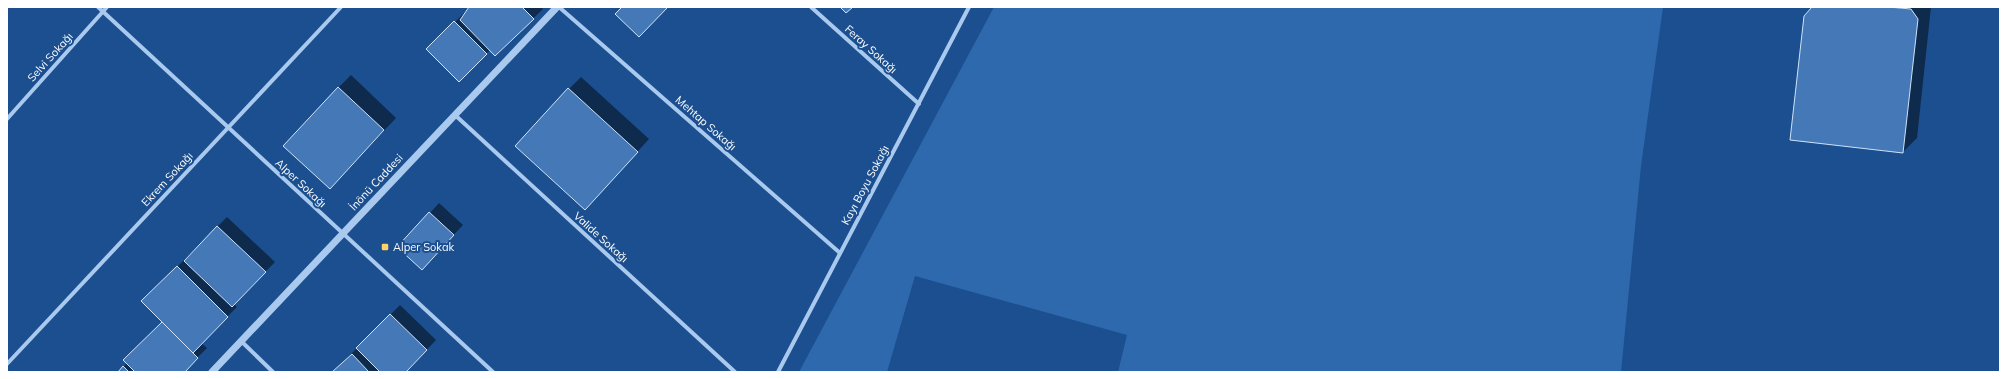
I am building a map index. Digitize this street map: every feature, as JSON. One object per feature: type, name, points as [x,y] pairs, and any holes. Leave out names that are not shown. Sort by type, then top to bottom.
[{"type":"street","name":"Alper Sokağı","points":[[98,7],[492,372]]},
{"type":"street","name":"Selvi Sokağı","points":[[7,119],[107,7]]},
{"type":"street","name":"Ekrem Sokağı","points":[[7,364],[341,7]]},
{"type":"street","name":"İnönü Caddesi","points":[[212,372],[558,7]]},
{"type":"street","name":"Mehtap Sokağı","points":[[558,7],[840,253]]},
{"type":"street","name":"Feray Sokağı","points":[[811,7],[918,104]]},
{"type":"street","name":"Kayı Boyu Sokağı","points":[[778,372],[969,7]]},
{"type":"street","name":"Valide Sokağı","points":[[455,115],[735,372]]},
{"type":"street","points":[[241,341],[273,372]]},
{"type":"shaded area","points":[[994,7],[1663,7],[1641,166],[1621,372],[1118,372],[1127,335],[915,276],[887,372],[799,372]]},
{"type":"building","points":[[469,7],[522,7],[534,19],[495,56],[460,20]]},
{"type":"building","points":[[622,7],[668,7],[639,37],[615,14]]},
{"type":"building","points":[[840,7],[853,7],[846,13]]},
{"type":"building","points":[[1812,7],[1888,7],[1911,9],[1918,19],[1903,153],[1790,140],[1804,16]]},
{"type":"building","points":[[454,21],[487,54],[459,82],[426,49]]},
{"type":"building","points":[[338,87],[384,130],[330,189],[283,146]]},
{"type":"building","points":[[568,88],[638,152],[585,210],[515,146]]},
{"type":"building","points":[[429,212],[454,235],[422,270],[397,247]]},
{"type":"building","points":[[217,226],[266,272],[232,307],[184,261]]},
{"type":"building","points":[[177,266],[228,317],[193,353],[141,301]]},
{"type":"building","points":[[390,314],[427,350],[406,372],[380,372],[356,348]]},
{"type":"building","points":[[162,322],[198,358],[185,372],[135,372],[123,360]]},
{"type":"building","points":[[352,354],[369,372],[332,372]]},
{"type":"building","points":[[123,366],[129,372],[118,372]]},
{"type":"place","name":"Alper Sokak","points":[[385,247]]}]
